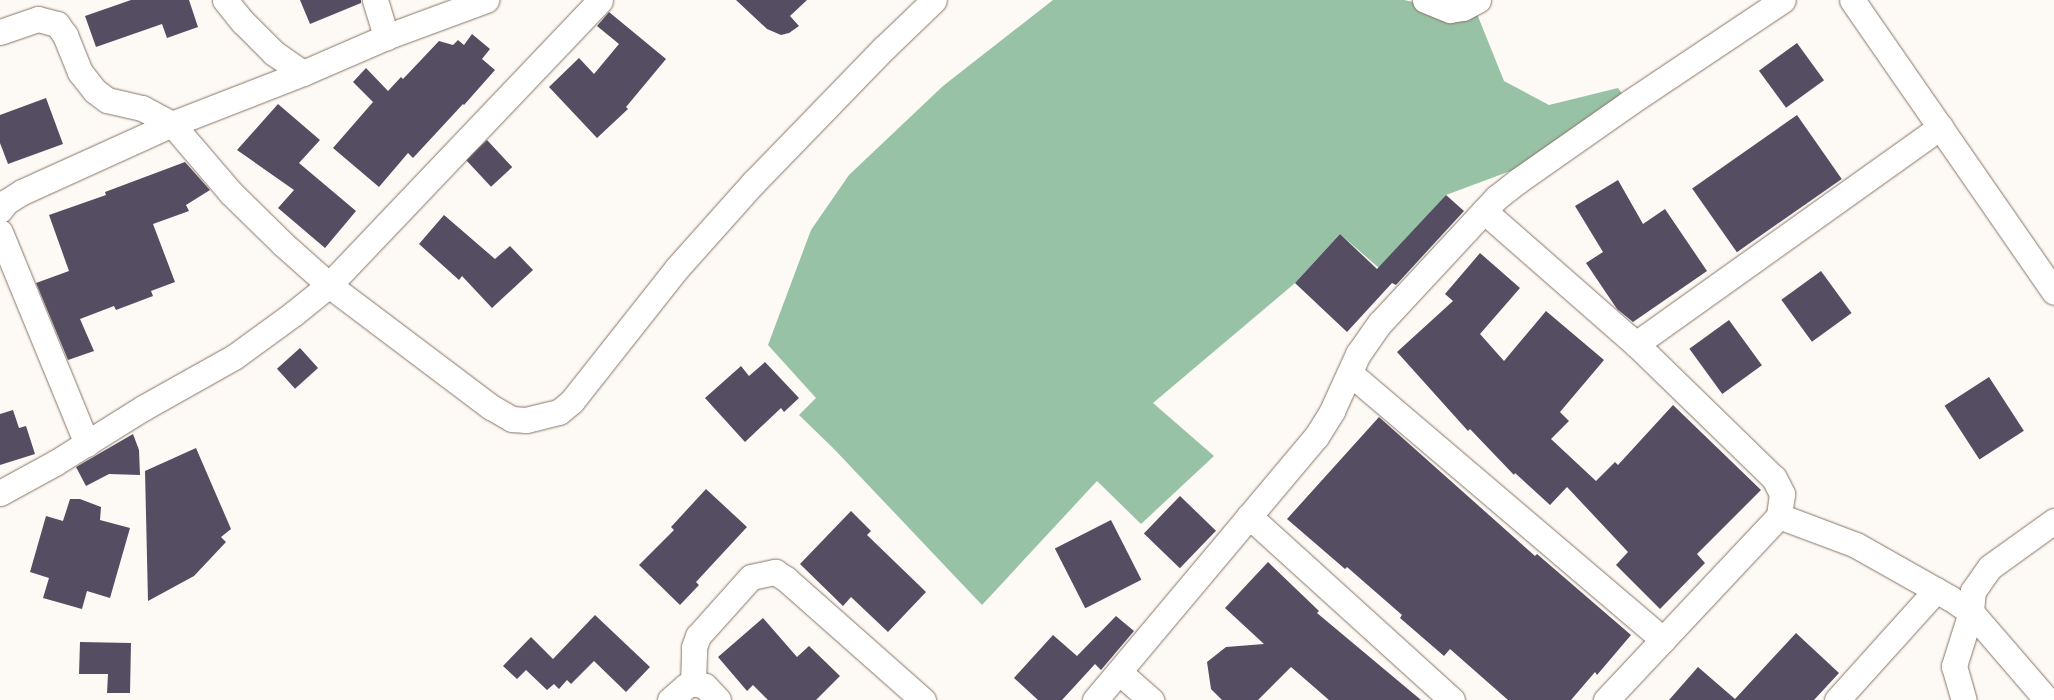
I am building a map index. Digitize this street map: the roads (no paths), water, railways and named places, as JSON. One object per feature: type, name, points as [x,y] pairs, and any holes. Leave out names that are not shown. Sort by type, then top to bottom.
[{"type":"street","points":[[225,0],[243,22],[274,53],[304,73]]},
{"type":"street","points":[[375,0],[386,37]]},
{"type":"street","points":[[0,210],[6,202],[22,192],[172,124],[304,73],[386,37],[486,0]]},
{"type":"street","points":[[0,493],[87,444],[125,418],[234,357],[267,335],[329,285],[600,0]]},
{"type":"street","points":[[0,32],[38,19],[57,24],[65,35],[80,72],[95,91],[107,100],[142,108],[172,124],[231,193],[283,244],[329,285],[491,407],[512,419],[537,419],[560,412],[584,386],[677,268],[754,182],[932,0]]},
{"type":"street","points":[[1425,0],[1450,10],[1463,8],[1478,0]]},
{"type":"street","points":[[1095,700],[1316,436],[1332,411],[1351,374],[1358,354],[1380,323],[1484,211],[1519,180],[1783,0]]},
{"type":"street","points":[[1852,0],[2054,292]]},
{"type":"street","points":[[1636,344],[1940,127]]},
{"type":"street","points":[[1484,211],[1636,344],[1774,478],[1782,494],[1779,516],[1606,700]]},
{"type":"street","points":[[0,232],[87,444]]},
{"type":"street","points":[[1351,374],[1663,640]]},
{"type":"street","points":[[1249,516],[1452,700]]},
{"type":"street","points":[[1779,516],[1856,545],[1936,590],[1970,612],[2048,700]]},
{"type":"street","points":[[1964,700],[1954,666],[1970,612],[1973,591],[1990,567],[2054,521]]},
{"type":"street","points":[[693,683],[694,647],[698,636],[751,577],[775,572],[786,578],[924,700]]},
{"type":"street","points":[[1837,700],[1936,590]]},
{"type":"street","points":[[1119,672],[1151,700]]},
{"type":"street","points":[[670,700],[686,686],[693,683],[705,686],[718,700]]}]
